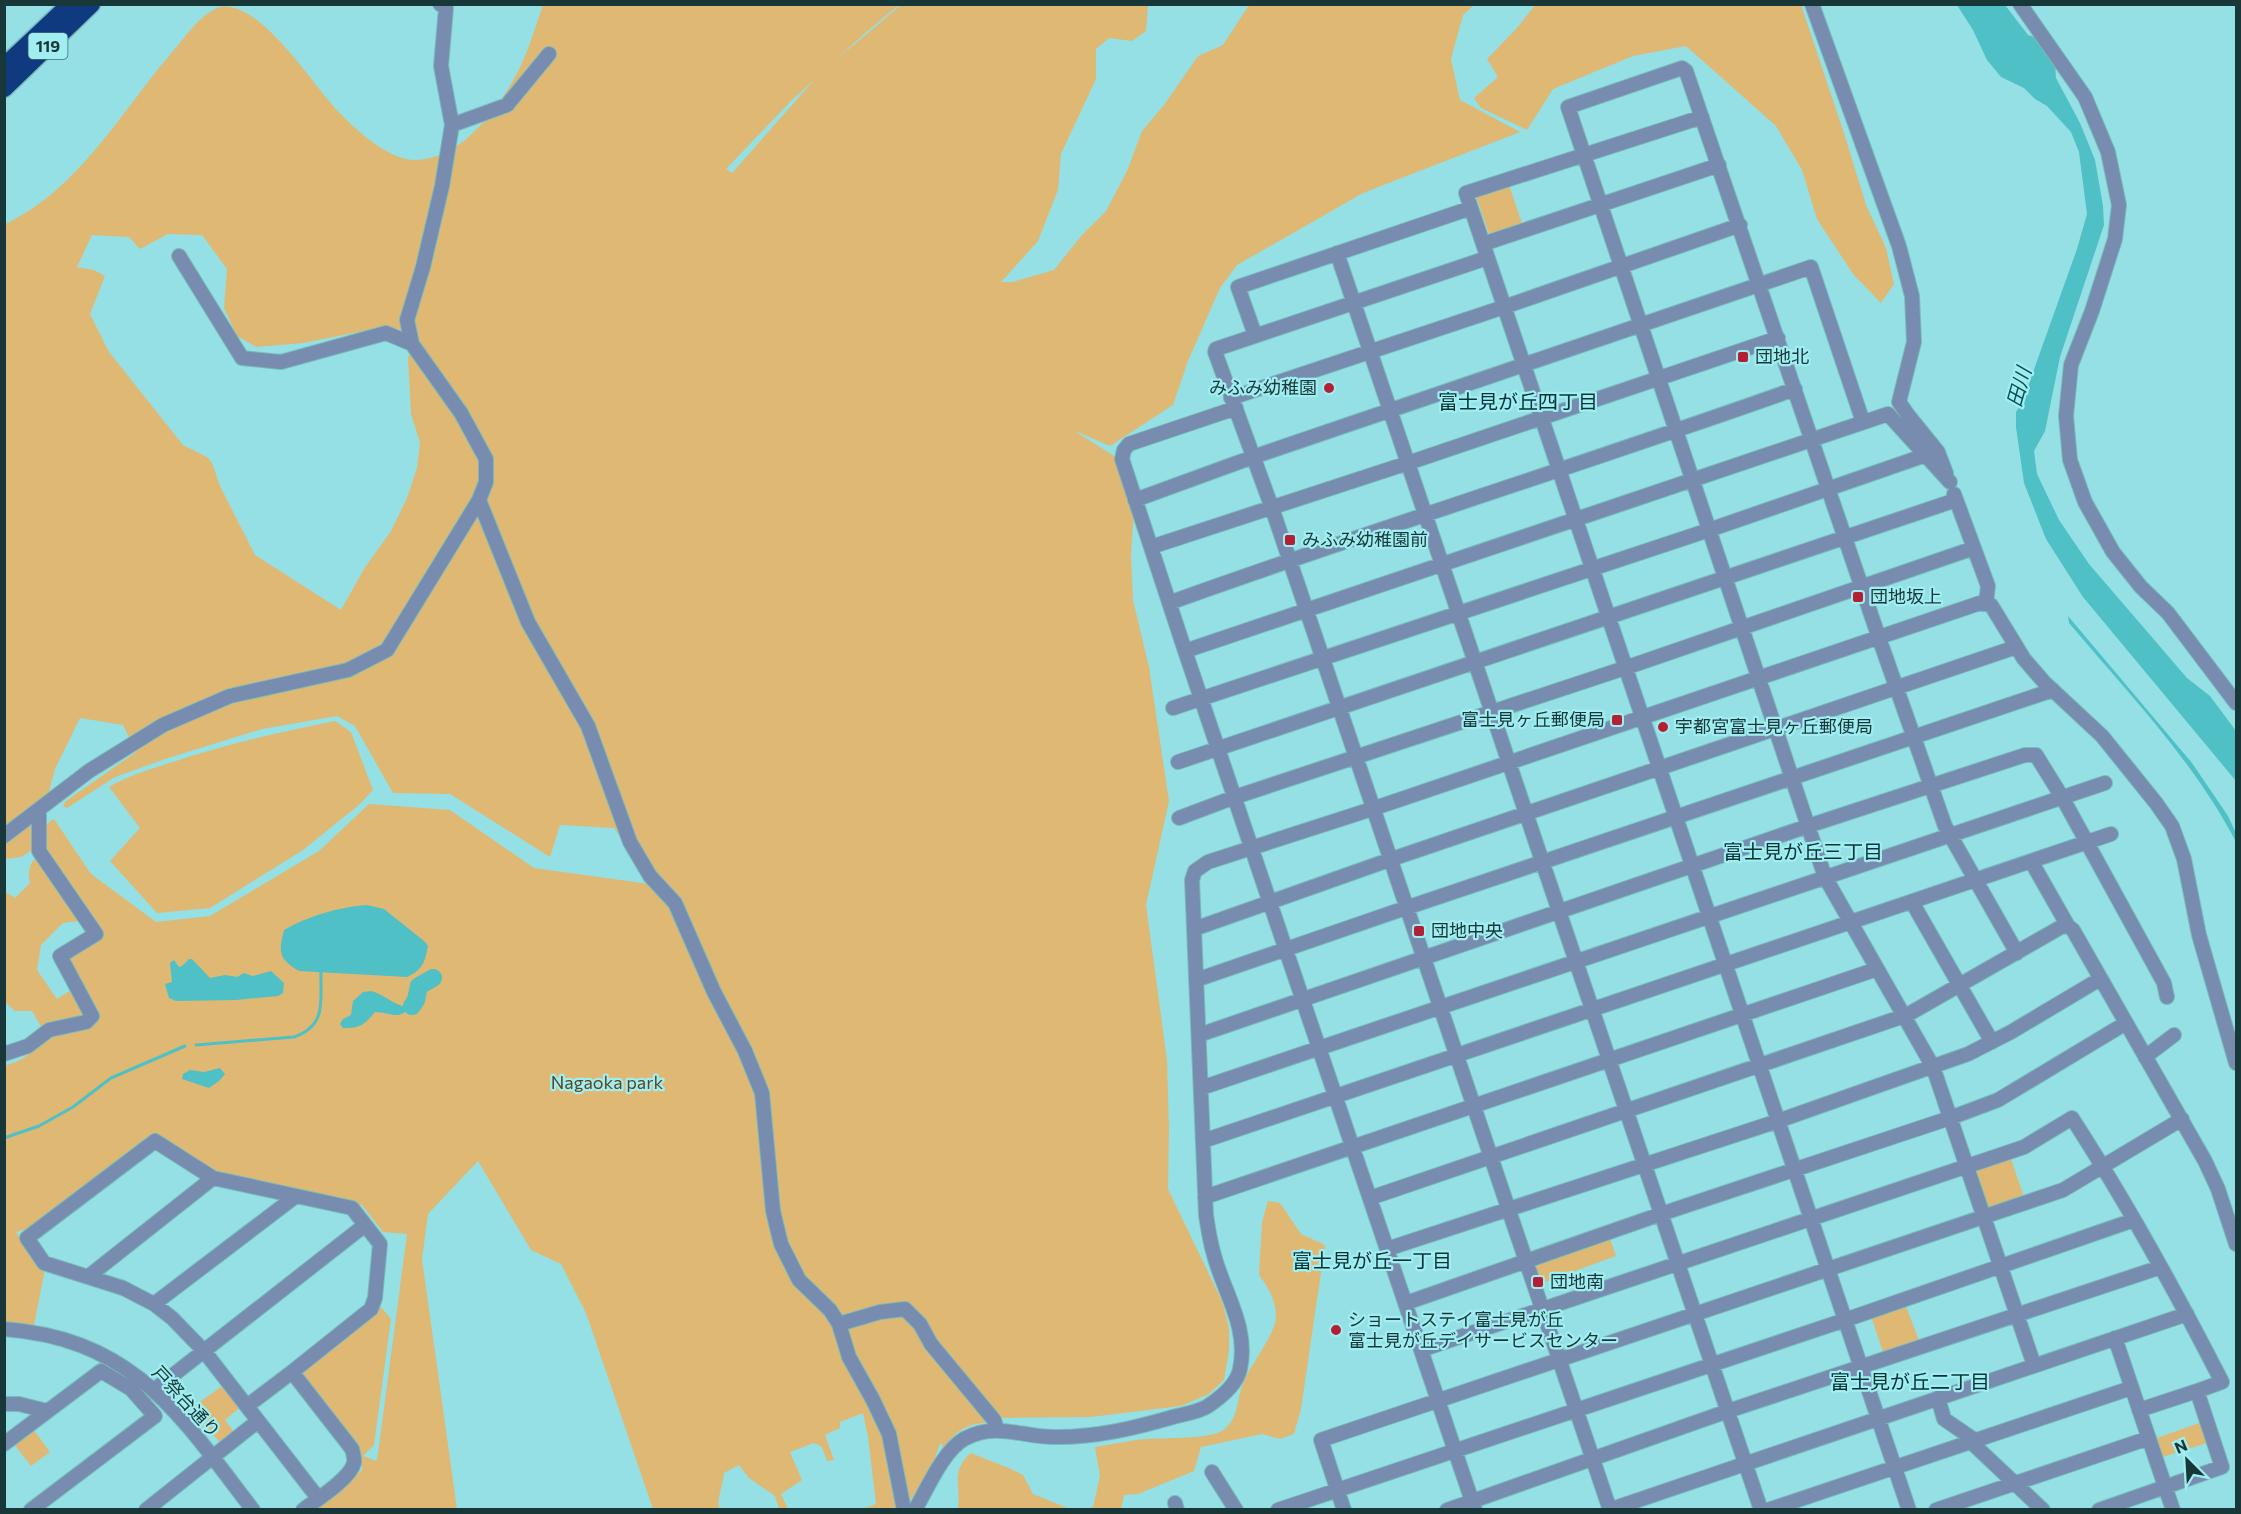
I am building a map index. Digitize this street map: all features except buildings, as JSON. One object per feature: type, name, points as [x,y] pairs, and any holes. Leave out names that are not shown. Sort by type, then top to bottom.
[{"type":"highway","name":"119","points":[[4,68],[71,4]]},
{"type":"highway","name":"119","points":[[4,88],[91,4]]},
{"type":"street","points":[[4,836],[89,771],[163,725],[230,696],[348,670],[387,650],[479,500],[486,482],[486,459],[461,413],[412,344],[407,320],[426,255],[442,186],[452,125],[441,66],[446,8],[440,4]]},
{"type":"street","points":[[1812,4],[1899,246],[1912,296],[1914,342],[1899,402],[1938,452],[1988,586],[1986,603]]},
{"type":"street","points":[[2020,4],[2085,97],[2108,152],[2119,205],[2115,239],[2092,311],[2071,365],[2066,416],[2070,460],[2085,502],[2113,552],[2141,587],[2168,613],[2236,703]]},
{"type":"street","points":[[452,125],[507,105],[549,54]]},
{"type":"street","points":[[2017,953],[1949,835],[1896,688],[1686,71],[1682,68],[1568,106],[1825,877],[1933,1067],[2034,1365]]},
{"type":"street","points":[[1702,117],[1466,193],[1909,1509]]},
{"type":"street","points":[[1719,165],[1600,204],[1353,302],[1255,334],[1216,349],[1215,352],[1272,508],[1354,758],[1610,1509],[2187,1314]]},
{"type":"street","points":[[1255,334],[1239,287],[1471,208]]},
{"type":"street","points":[[1473,1505],[1122,459],[1124,450],[1129,444],[1234,403],[1370,352],[1740,225]]},
{"type":"street","points":[[1337,253],[1761,1509]]},
{"type":"street","points":[[179,256],[242,358],[281,362],[386,333],[412,344]]},
{"type":"street","points":[[1135,500],[1253,457],[1811,267],[1863,422]]},
{"type":"street","points":[[1151,547],[1778,338]]},
{"type":"street","points":[[1169,603],[1289,560],[1558,471],[1795,389]]},
{"type":"street","points":[[1185,651],[1888,414],[1950,482]]},
{"type":"street","points":[[1173,708],[1709,530],[1926,455]]},
{"type":"street","points":[[479,500],[528,622],[588,726],[630,842],[650,876],[675,903],[714,992],[745,1051],[762,1093],[774,1211],[781,1244],[799,1280],[830,1310],[839,1324],[849,1357],[889,1434],[904,1509]]},
{"type":"street","points":[[1178,762],[1956,500]]},
{"type":"street","points":[[1179,818],[1235,797],[1625,668],[1974,548]]},
{"type":"street","points":[[915,1509],[947,1454],[961,1440],[979,1432],[997,1429],[1053,1437],[1086,1437],[1123,1431],[1206,1408],[1225,1393],[1240,1371],[1241,1343],[1238,1317],[1214,1255],[1206,1215],[1192,880],[1196,871],[1208,862],[1372,809],[1980,603],[1986,603],[1991,605],[2024,659],[2116,752],[2172,826],[2184,860],[2199,935],[2236,1063]]},
{"type":"street","points":[[1194,929],[1389,860],[2016,647]]},
{"type":"street","points":[[1196,980],[1674,816],[2053,690]]},
{"type":"street","points":[[1199,1035],[1808,826],[2025,755],[2036,755],[2062,797],[2164,983],[2168,997]]},
{"type":"street","points":[[1201,1088],[2105,783]]},
{"type":"street","points":[[4,1054],[28,1046],[49,1030],[86,1022],[92,1016],[60,956],[96,934],[39,851],[39,810]]},
{"type":"street","points":[[1203,1141],[2111,834]]},
{"type":"street","points":[[2031,861],[2182,1119],[2218,1189],[2236,1244]]},
{"type":"street","points":[[1912,902],[1992,1042]]},
{"type":"street","points":[[1370,1198],[1904,1017],[2061,927],[2068,926]]},
{"type":"street","points":[[1205,1197],[1877,969]]},
{"type":"street","points":[[1388,1249],[1778,1120],[1968,1054],[2100,979]]},
{"type":"street","points":[[1406,1303],[1525,1260],[1998,1100],[2126,1023]]},
{"type":"street","points":[[2145,1057],[2174,1035]]},
{"type":"street","points":[[1421,1350],[1810,1217],[2024,1147],[2072,1118],[2103,1166],[2161,1267],[2222,1382],[2139,1410]]},
{"type":"street","points":[[1344,1509],[1321,1440],[2063,1190],[2182,1119]]},
{"type":"street","points":[[247,1406],[371,1309],[375,1298],[380,1244],[352,1208],[213,1178],[155,1141],[27,1238],[44,1263],[123,1288],[154,1304],[172,1318],[204,1351],[318,1498]]},
{"type":"street","points":[[89,1276],[213,1178]]},
{"type":"street","points":[[154,1304],[296,1196]]},
{"type":"street","points":[[1278,1509],[1845,1320],[2134,1220]]},
{"type":"street","points":[[154,1389],[365,1225]]},
{"type":"street","points":[[1447,1509],[1473,1505],[1728,1412],[2161,1267]]},
{"type":"street","points":[[839,1324],[880,1312],[905,1309],[920,1324],[931,1344],[994,1420],[997,1429]]},
{"type":"street","name":"戸祭台通り","points":[[4,1329],[28,1331],[82,1344],[120,1364],[154,1389],[171,1406],[253,1509]]},
{"type":"street","points":[[2115,1338],[2173,1509]]},
{"type":"street","points":[[4,1444],[101,1371],[131,1389],[155,1416],[31,1509]]},
{"type":"street","points":[[292,1372],[352,1449],[354,1463],[348,1475],[303,1509]]},
{"type":"street","points":[[1768,1509],[2132,1388]]},
{"type":"street","points":[[2099,1509],[2222,1467],[2197,1391]]},
{"type":"street","points":[[1938,1398],[1944,1419],[1974,1441],[2014,1484],[2043,1509]]},
{"type":"street","points":[[4,1404],[19,1404],[46,1412]]},
{"type":"street","points":[[146,1509],[258,1421]]},
{"type":"street","points":[[1936,1509],[2149,1438]]},
{"type":"street","points":[[1212,1472],[1236,1509]]},
{"type":"green space","name":"Nagaoka park","points":[[543,5],[899,5],[837,59],[901,5],[1148,5],[1146,31],[1132,41],[1109,38],[1096,49],[1096,79],[1061,154],[1058,190],[1038,241],[1001,282],[1013,282],[1054,270],[1082,235],[1106,211],[1127,171],[1142,131],[1164,105],[1198,56],[1223,45],[1249,5],[1474,5],[1463,15],[1451,59],[1460,100],[1520,132],[1363,193],[1237,265],[1220,288],[1188,361],[1173,405],[1110,446],[1073,430],[1122,461],[1134,509],[1131,555],[1133,600],[1149,667],[1169,801],[1146,905],[1167,1060],[1168,1189],[1222,1301],[1229,1328],[1229,1351],[1224,1380],[1209,1394],[1181,1406],[1091,1417],[987,1418],[984,1423],[966,1427],[951,1438],[943,1448],[941,1442],[931,1467],[905,1509],[862,1509],[876,1504],[863,1413],[840,1422],[840,1428],[825,1435],[834,1460],[827,1461],[822,1447],[814,1443],[790,1452],[802,1480],[781,1494],[788,1509],[779,1509],[775,1496],[749,1478],[739,1465],[724,1473],[719,1509],[653,1509],[586,1313],[561,1264],[531,1250],[478,1161],[428,1214],[422,1259],[457,1509],[317,1509],[362,1470],[362,1456],[297,1371],[380,1306],[391,1319],[374,1445],[363,1456],[377,1461],[407,1234],[383,1232],[362,1205],[212,1170],[152,1135],[27,1229],[16,1232],[45,1269],[34,1325],[5,1322],[5,1065],[23,1058],[47,1037],[32,1011],[15,1011],[5,1002],[4,891],[15,898],[30,883],[30,866],[41,853],[87,920],[63,923],[41,945],[37,970],[57,999],[79,985],[67,957],[102,933],[42,854],[42,827],[54,819],[91,874],[156,922],[210,916],[319,851],[369,804],[450,810],[534,868],[649,884],[666,903],[614,828],[560,825],[550,857],[450,794],[393,793],[355,726],[337,716],[262,729],[168,758],[115,777],[67,808],[63,806],[66,801],[136,752],[123,725],[80,718],[55,769],[34,849],[21,857],[5,859],[5,224],[31,209],[55,191],[77,170],[194,26],[206,15],[220,7],[236,9],[253,17],[270,31],[340,113],[370,140],[397,156],[417,160],[434,157],[450,150],[462,143],[484,122],[504,96],[519,69]],"holes":[[[814,80],[732,173],[726,169],[791,101]],[[168,234],[202,235],[227,269],[224,308],[237,336],[256,347],[303,343],[389,326],[414,340],[408,358],[411,414],[420,443],[417,468],[407,498],[391,531],[364,569],[341,610],[255,555],[220,486],[212,463],[207,457],[183,445],[109,352],[90,314],[105,276],[94,270],[77,267],[92,235],[129,237],[140,249]]]},
{"type":"green space","points":[[1535,5],[1801,5],[1866,205],[1886,248],[1894,284],[1881,303],[1853,274],[1817,219],[1802,170],[1776,126],[1686,46],[1633,56],[1553,89],[1527,130],[1481,108],[1474,98],[1498,77],[1487,59],[1517,28]]},
{"type":"green space","points":[[1509,185],[1523,226],[1490,237],[1476,196]]},
{"type":"green space","points":[[335,721],[351,732],[373,790],[360,804],[303,850],[210,908],[157,913],[110,861],[140,828],[109,787],[140,773],[213,750]]},
{"type":"green space","points":[[2010,1156],[2024,1197],[1988,1209],[1974,1169]]},
{"type":"green space","points":[[1268,1201],[1280,1203],[1301,1234],[1325,1245],[1301,1409],[1294,1434],[1280,1439],[1262,1434],[1201,1447],[1194,1471],[1138,1494],[1124,1495],[1121,1509],[1085,1509],[1093,1507],[1100,1476],[1095,1447],[1136,1440],[1205,1436],[1222,1431],[1231,1422],[1242,1386],[1275,1325],[1275,1305],[1259,1275],[1262,1222]]},
{"type":"green space","points":[[1609,1236],[1616,1256],[1542,1283],[1535,1265]]},
{"type":"green space","points":[[1905,1304],[1920,1343],[1884,1355],[1871,1316]]},
{"type":"green space","points":[[222,1386],[235,1401],[243,1405],[225,1420],[240,1440],[222,1446],[210,1430],[206,1432],[202,1426],[204,1424],[193,1407]]},
{"type":"green space","points":[[2202,1422],[2210,1442],[2163,1457],[2157,1438]]},
{"type":"green space","points":[[33,1429],[50,1452],[31,1466],[14,1444]]},
{"type":"green space","points":[[971,1453],[1023,1475],[1033,1494],[1070,1509],[958,1509],[958,1473]]},
{"type":"water","points":[[1957,5],[2005,5],[2028,35],[2037,38],[2055,64],[2056,78],[2080,123],[2095,160],[2103,206],[2104,225],[2060,357],[2045,431],[2034,451],[2037,474],[2059,520],[2089,564],[2187,678],[2210,696],[2236,731],[2236,781],[2083,597],[2046,539],[2024,483],[2016,412],[2022,403],[2077,249],[2087,214],[2079,152],[2071,132],[2047,106],[2035,99],[2024,88],[2001,77],[1987,60],[1973,30]]},
{"type":"water","points":[[2068,616],[2192,763],[2228,816],[2236,833],[2236,842],[2219,812],[2180,756],[2159,728],[2069,623]]},
{"type":"water","points":[[367,905],[384,909],[428,946],[424,961],[416,972],[407,977],[299,971],[284,959],[281,944],[284,930],[324,913]]},
{"type":"water","points":[[192,959],[210,978],[225,975],[237,977],[244,973],[253,976],[271,971],[284,983],[283,993],[278,996],[236,1000],[176,1001],[169,998],[165,984],[172,982],[170,963],[174,960],[179,967]]},
{"type":"water","points":[[371,991],[402,1006],[412,1006],[398,1015],[375,1012],[362,1025],[343,1028],[340,1024],[343,1019],[351,1015],[353,1001],[363,992]]},
{"type":"water","points":[[220,1068],[225,1074],[209,1088],[182,1079],[183,1074],[190,1070],[204,1072]]},
{"type":"waterway","points":[[196,1045],[294,1037],[305,1032],[312,1026],[320,1010],[321,970]]},
{"type":"waterway","points":[[412,1006],[419,986],[433,978]]},
{"type":"waterway","points":[[4,1138],[39,1126],[73,1107],[111,1078],[185,1046]]},
{"type":"place","name":"団地北","points":[[1743,357]]},
{"type":"place","name":"みふみ幼稚園","points":[[1329,388]]},
{"type":"place","name":"みふみ幼稚園前","points":[[1290,540]]},
{"type":"place","name":"団地坂上","points":[[1858,597]]},
{"type":"place","name":"富士見ヶ丘郵便局","points":[[1617,720]]},
{"type":"place","name":"宇都宮富士見ヶ丘郵便局","points":[[1663,727]]},
{"type":"place","name":"団地中央","points":[[1419,931]]},
{"type":"place","name":"団地南","points":[[1538,1282]]},
{"type":"place","name":"ショートステイ富士見が丘 富士見が丘デイサービスセンター","points":[[1336,1330]]},
{"type":"district","name":"富士見が丘四丁目","points":[[1518,402]]},
{"type":"district","name":"富士見が丘三丁目","points":[[1803,852]]},
{"type":"district","name":"富士見が丘一丁目","points":[[1372,1261]]},
{"type":"district","name":"富士見が丘二丁目","points":[[1910,1382]]},
{"type":"water label","name":"田川","points":[[2019,387]]}]
